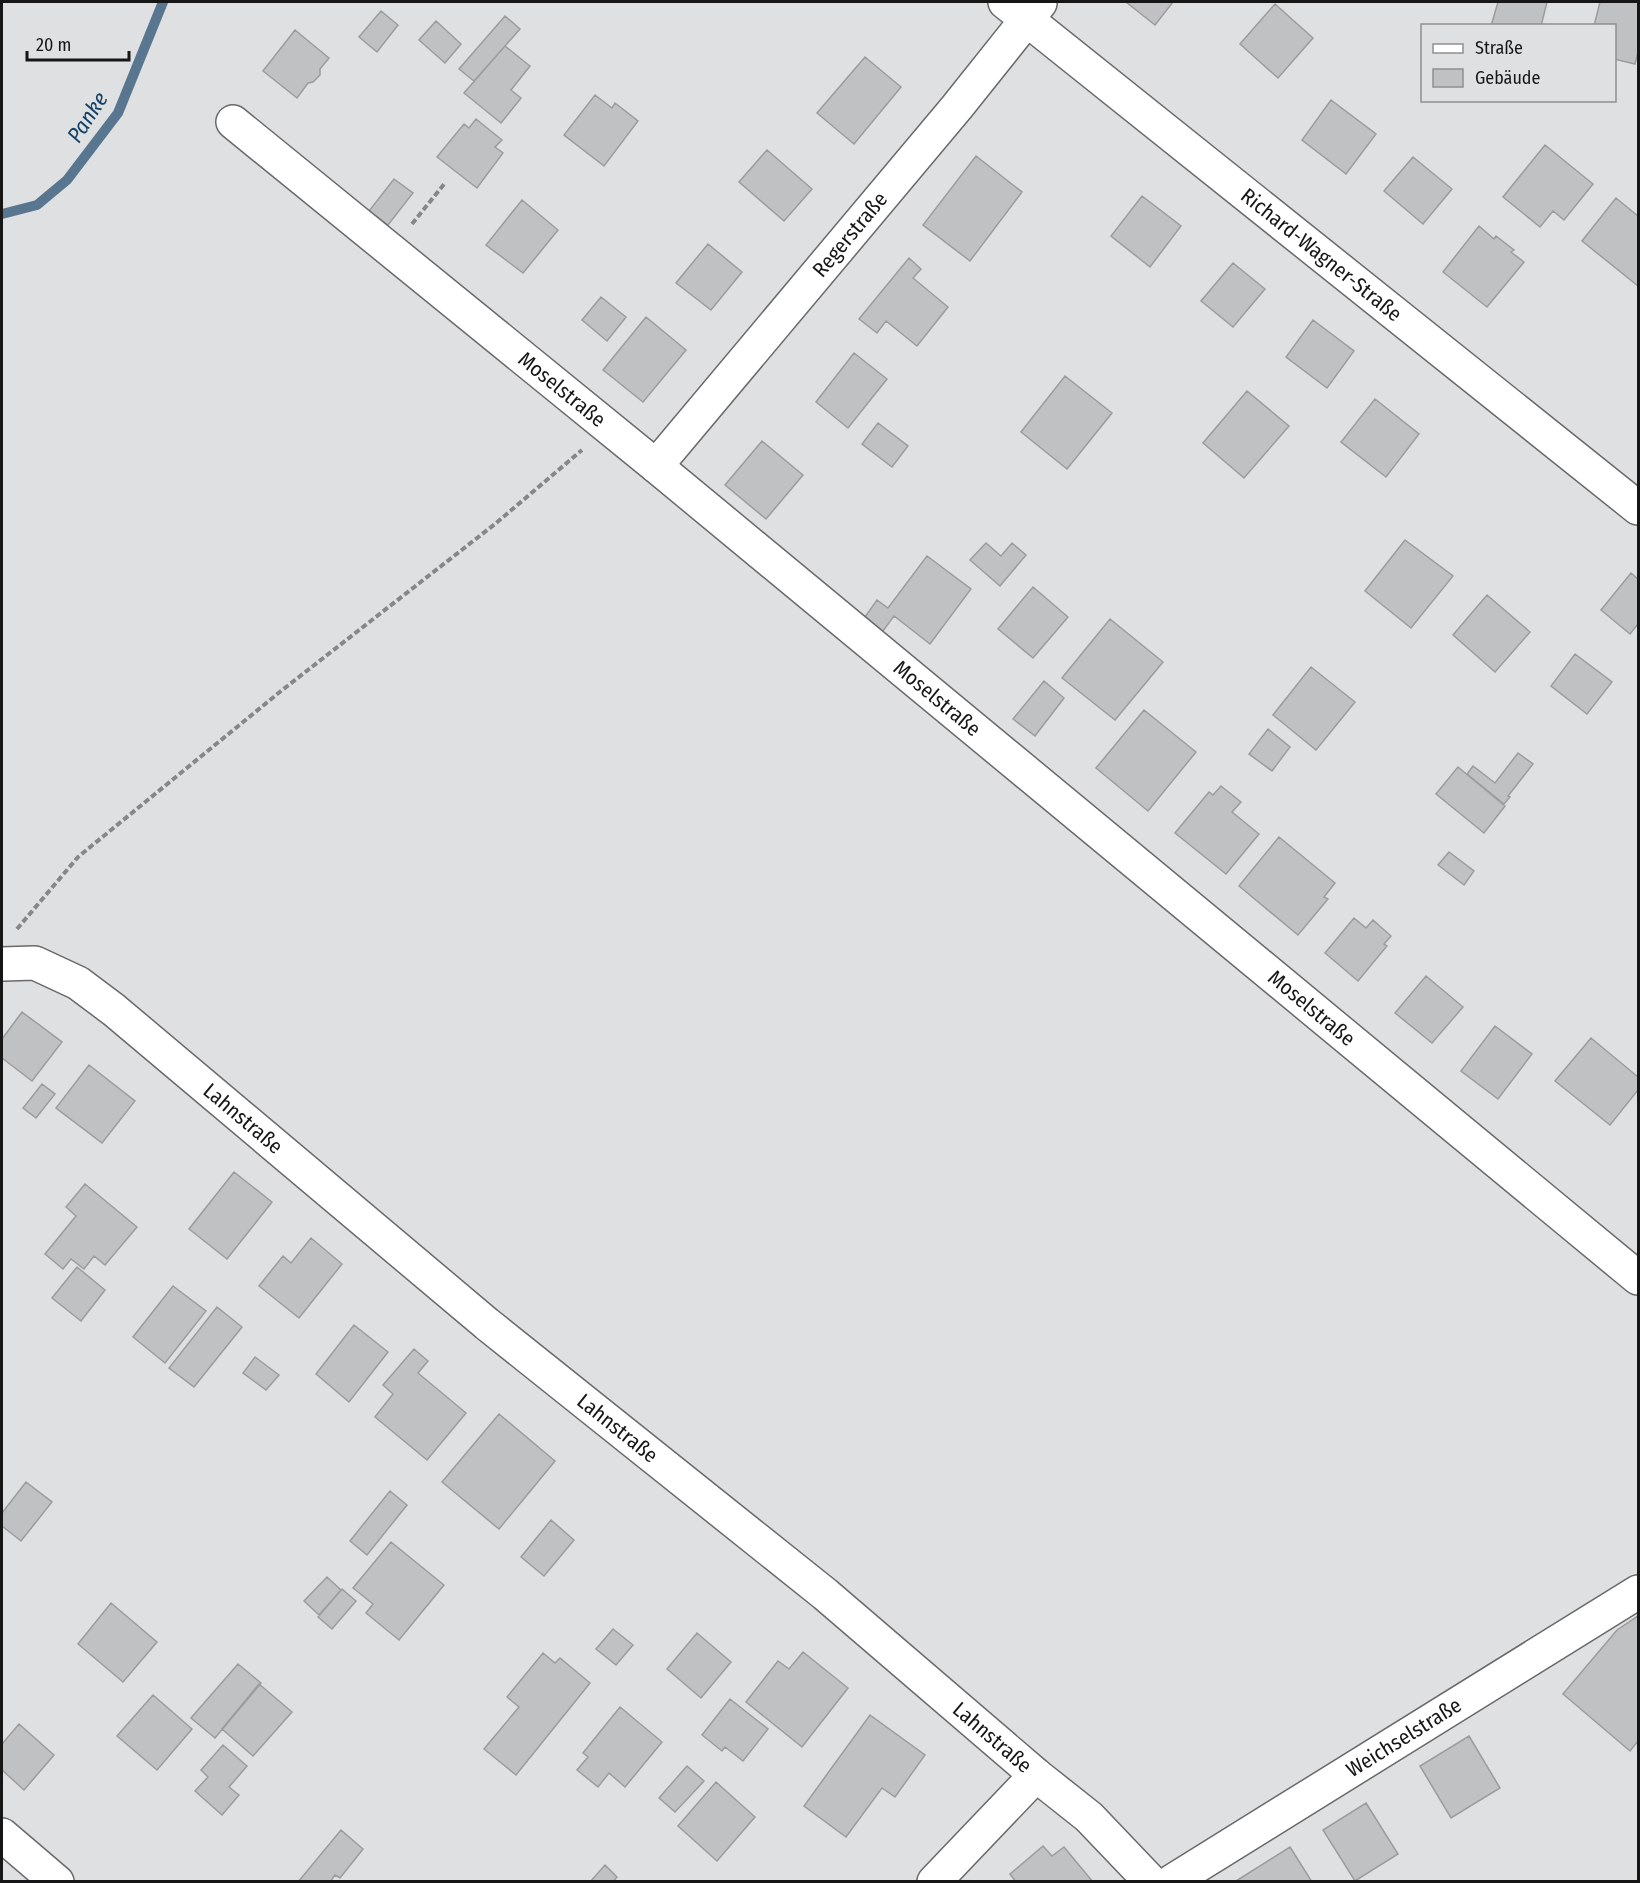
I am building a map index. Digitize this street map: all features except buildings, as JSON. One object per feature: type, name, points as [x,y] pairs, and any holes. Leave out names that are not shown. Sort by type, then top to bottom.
[{"type":"street","name":"Regerstraße","points":[[656,466],[957,107],[1024,7]]},
{"type":"street","name":"Richard-Wagner-Straße","points":[[1024,7],[1638,508]]},
{"type":"street","name":"Moselstraße","points":[[232,122],[656,466],[1638,1278]]},
{"type":"street","name":"Lahnstraße","points":[[2,964],[35,963],[78,983],[123,1017],[487,1324],[825,1593],[1036,1775],[1089,1817],[1151,1881]]},
{"type":"street","name":"Weichselstraße","points":[[1171,1881],[1638,1592]]},
{"type":"street","points":[[934,1881],[1036,1775]]},
{"type":"street","points":[[2,1836],[57,1881]]},
{"type":"path","points":[[390,250],[445,183]]},
{"type":"path","points":[[17,930],[78,857],[281,690],[495,524],[608,428]]},
{"type":"waterway","name":"Panke","points":[[2,214],[37,205],[67,180],[118,113],[163,2]]}]
